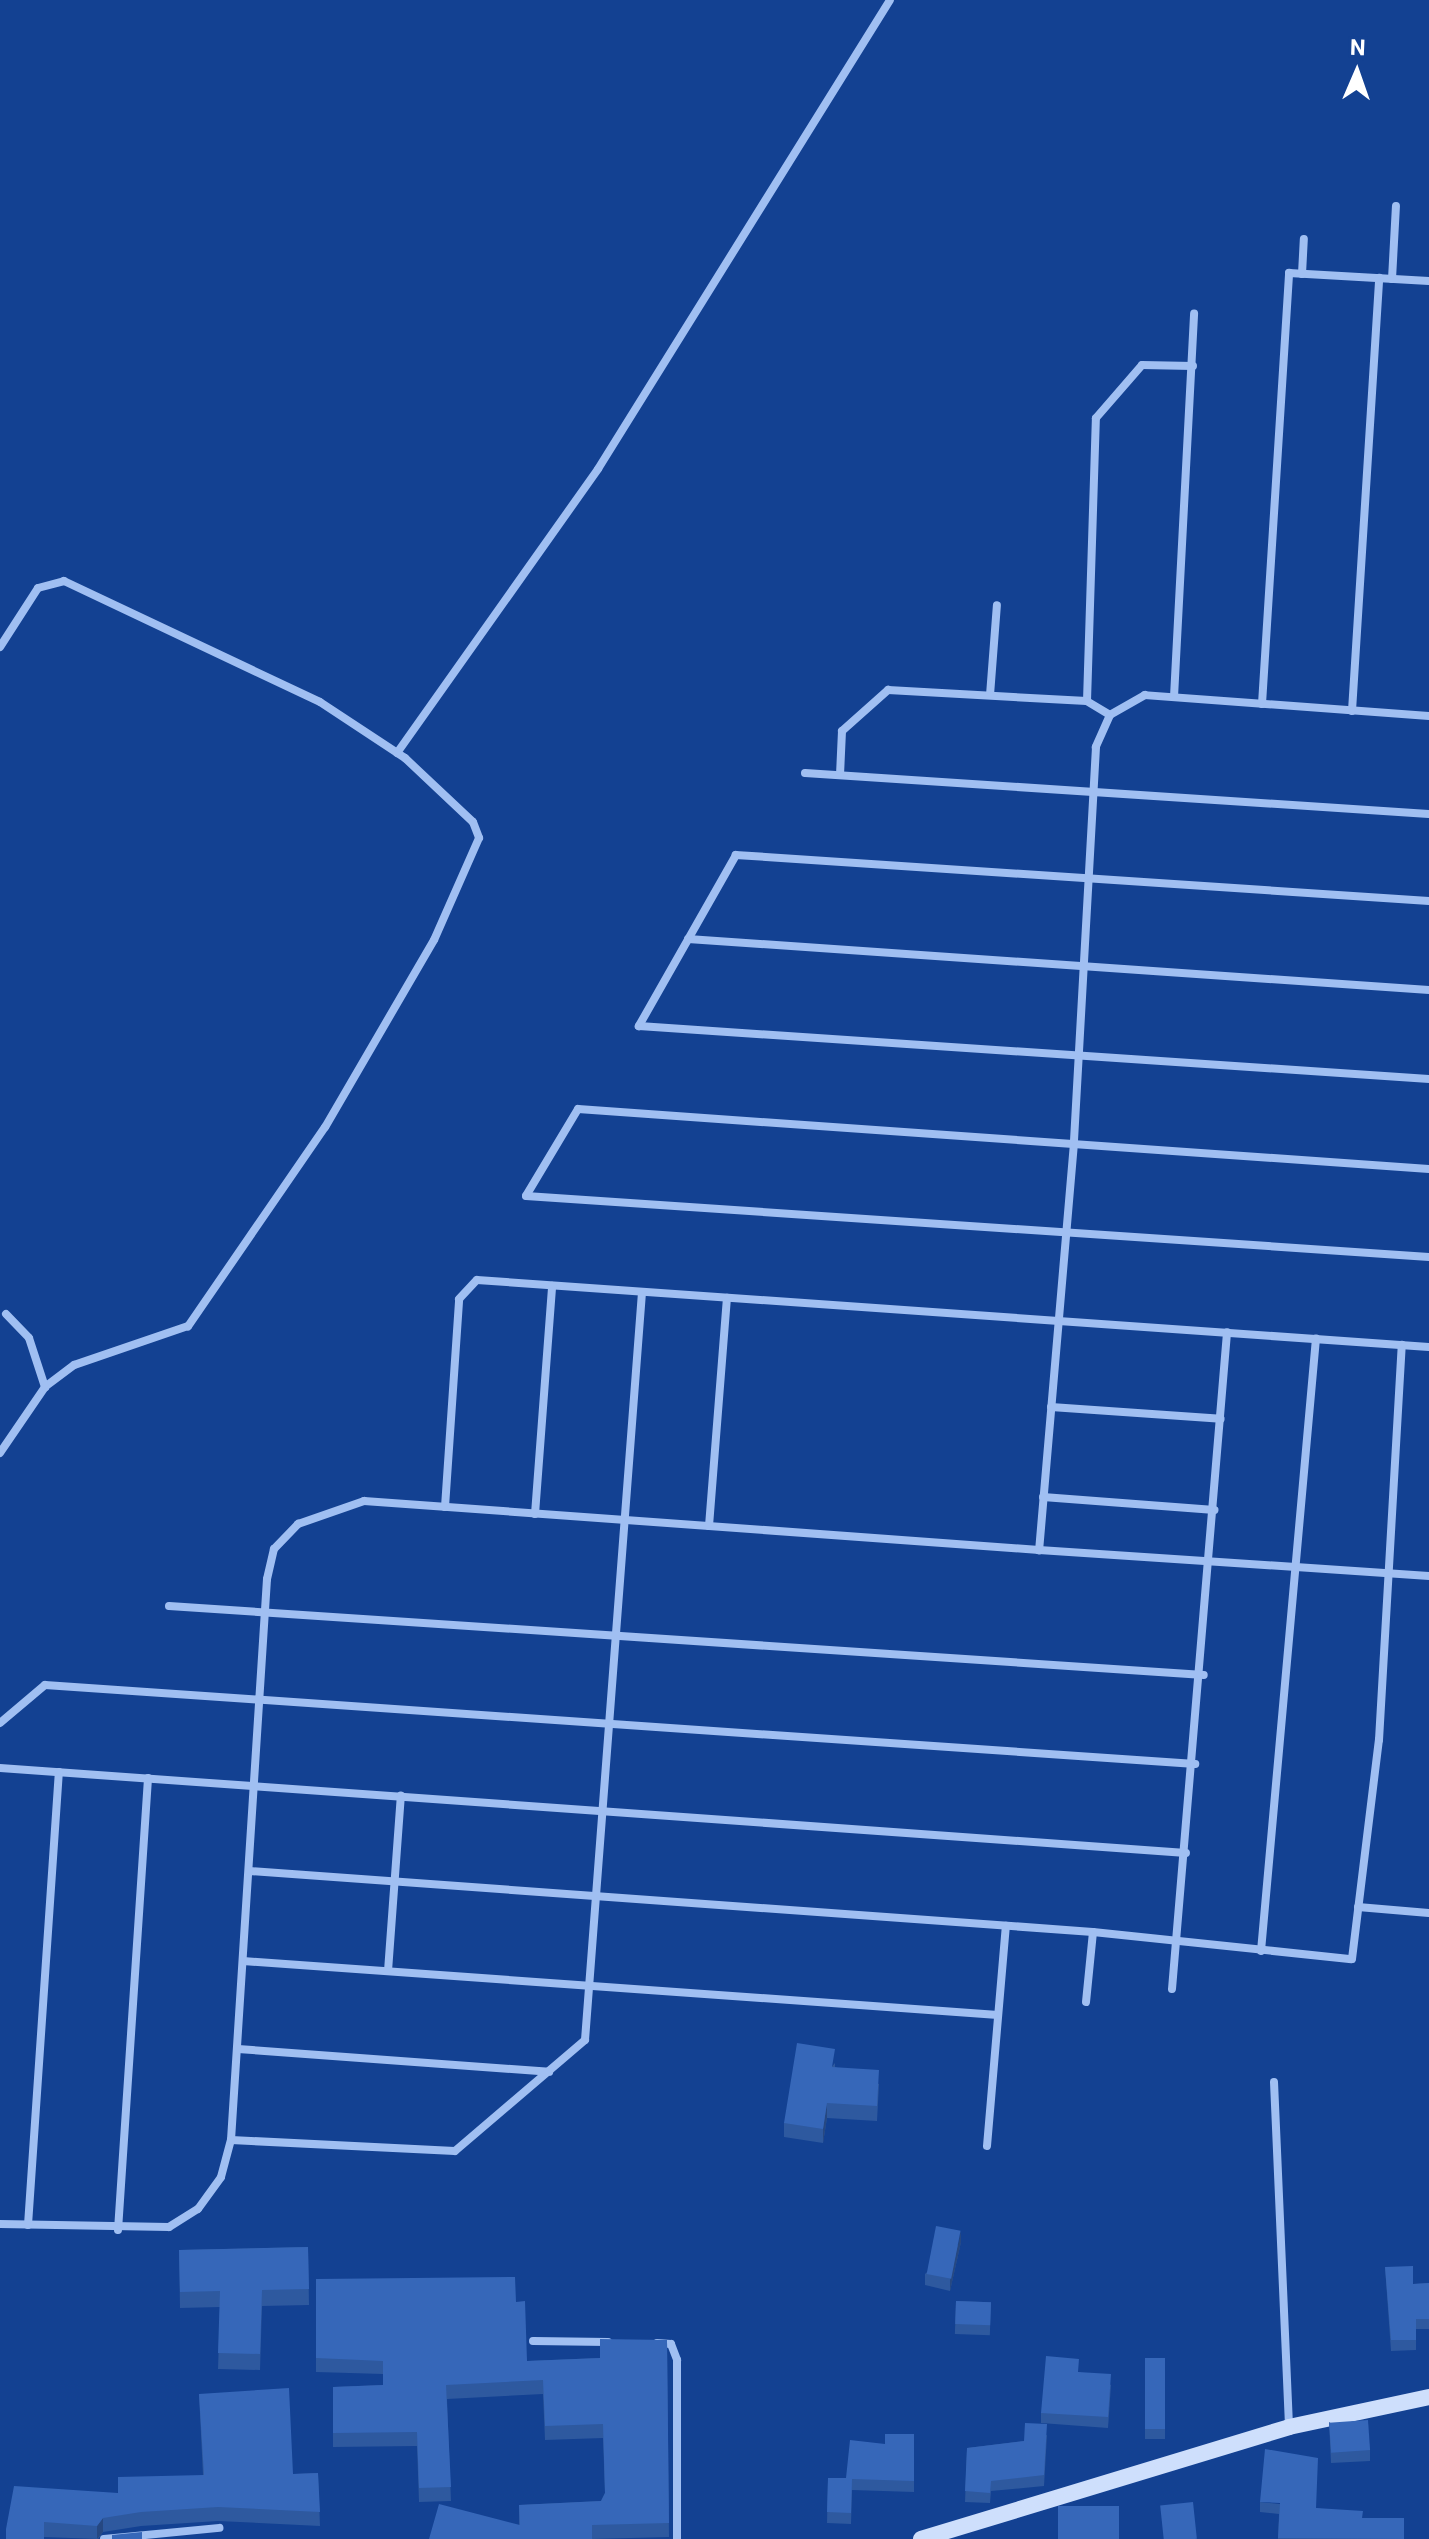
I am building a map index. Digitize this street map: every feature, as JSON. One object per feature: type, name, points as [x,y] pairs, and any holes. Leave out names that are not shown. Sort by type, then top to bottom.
[{"type":"street","points":[[397,753],[598,469],[890,0]]},
{"type":"street","points":[[1392,279],[1396,206]]},
{"type":"street","points":[[1302,274],[1304,239]]},
{"type":"street","points":[[1262,704],[1289,273],[1429,281]]},
{"type":"street","points":[[1352,711],[1379,278]]},
{"type":"street","points":[[1174,697],[1194,314]]},
{"type":"street","points":[[1087,701],[1096,418],[1142,365],[1193,366]]},
{"type":"street","points":[[0,647],[38,588],[64,581],[320,702],[397,753],[464,813],[479,838],[434,940],[285,1190],[188,1326],[90,1356],[45,1387],[0,1453]]},
{"type":"street","points":[[990,695],[997,605]]},
{"type":"street","points":[[840,775],[842,731],[888,690],[1087,701],[1110,715]]},
{"type":"street","points":[[1039,1550],[1074,1143],[1096,747],[1110,715],[1145,695],[1429,716]]},
{"type":"street","points":[[805,773],[1429,814]]},
{"type":"street","points":[[1429,901],[736,855],[639,1026],[1429,1079]]},
{"type":"street","points":[[688,939],[1429,990]]},
{"type":"street","points":[[1429,1169],[578,1109],[526,1196],[1066,1230],[1429,1257]]},
{"type":"street","points":[[445,1507],[459,1299],[477,1280],[1429,1347]]},
{"type":"street","points":[[535,1514],[552,1286]]},
{"type":"street","points":[[231,2140],[446,2153],[471,2143],[585,2040],[599,1810],[642,1293]]},
{"type":"street","points":[[709,1526],[727,1298]]},
{"type":"street","points":[[6,1314],[29,1338],[45,1387]]},
{"type":"street","points":[[1172,1989],[1204,1675],[1227,1332]]},
{"type":"street","points":[[1261,1951],[1299,1567],[1316,1338]]},
{"type":"street","points":[[249,1871],[1093,1932],[1352,1959],[1389,1573],[1402,1345]]},
{"type":"street","points":[[1051,1407],[1221,1419]]},
{"type":"street","points":[[1043,1497],[1215,1510]]},
{"type":"street","points":[[0,2224],[118,2230],[169,2227],[198,2209],[221,2177],[231,2140],[265,1611],[274,1549],[298,1524],[364,1501],[1429,1576]]},
{"type":"street","points":[[169,1606],[1204,1675]]},
{"type":"street","points":[[0,1723],[45,1685],[1195,1764]]},
{"type":"street","points":[[0,1768],[599,1810]]},
{"type":"street","points":[[28,2225],[59,1772]]},
{"type":"street","points":[[118,2230],[148,1778]]},
{"type":"street","points":[[254,1784],[1186,1853]]},
{"type":"street","points":[[388,1971],[401,1795]]},
{"type":"street","points":[[1358,1907],[1429,1913]]},
{"type":"street","points":[[987,2146],[1006,1926]]},
{"type":"street","points":[[1086,2002],[1093,1932]]},
{"type":"street","points":[[243,1961],[998,2015]]},
{"type":"street","points":[[238,2049],[549,2072]]},
{"type":"street","points":[[1274,2082],[1289,2427]]},
{"type":"street","points":[[533,2341],[621,2342]]},
{"type":"street","points":[[650,2343],[675,2351],[677,2539]]},
{"type":"street","points":[[921,2539],[1289,2427],[1429,2397]]},
{"type":"street","points":[[104,2539],[219,2528]]},
{"type":"building","points":[[797,2043],[835,2049],[832,2067],[879,2070],[877,2106],[827,2103],[823,2129],[784,2123]]},
{"type":"building","points":[[936,2226],[961,2231],[951,2279],[927,2274]]},
{"type":"building","points":[[308,2247],[309,2289],[262,2290],[260,2354],[218,2353],[220,2291],[180,2292],[179,2250]]},
{"type":"building","points":[[1413,2266],[1413,2284],[1429,2283],[1429,2319],[1416,2319],[1416,2340],[1391,2340],[1385,2267]]},
{"type":"building","points":[[515,2277],[516,2302],[525,2301],[527,2361],[600,2358],[600,2339],[667,2340],[669,2523],[592,2525],[592,2539],[429,2539],[439,2504],[520,2525],[519,2505],[601,2501],[605,2493],[603,2424],[545,2426],[543,2380],[446,2385],[451,2487],[419,2488],[417,2432],[333,2433],[333,2387],[383,2385],[383,2361],[316,2358],[316,2279]]},
{"type":"building","points":[[956,2301],[991,2302],[990,2325],[955,2324]]},
{"type":"building","points":[[1046,2356],[1079,2359],[1078,2372],[1111,2374],[1108,2417],[1041,2413]]},
{"type":"building","points":[[1145,2358],[1165,2358],[1165,2429],[1145,2429]]},
{"type":"building","points":[[289,2388],[293,2474],[318,2473],[320,2512],[218,2507],[141,2512],[103,2518],[97,2526],[44,2522],[44,2539],[6,2539],[14,2486],[118,2493],[118,2477],[204,2475],[199,2394]]},
{"type":"building","points":[[1368,2420],[1370,2450],[1331,2453],[1329,2423]]},
{"type":"building","points":[[1025,2423],[1047,2424],[1044,2475],[991,2481],[990,2493],[965,2491],[967,2448],[1024,2441]]},
{"type":"building","points":[[885,2434],[914,2434],[914,2481],[852,2479],[851,2513],[827,2512],[828,2478],[846,2478],[850,2440],[885,2444]]},
{"type":"building","points":[[1265,2449],[1318,2458],[1316,2508],[1363,2511],[1362,2518],[1404,2518],[1404,2539],[1278,2538],[1280,2503],[1260,2502]]},
{"type":"building","points":[[1193,2502],[1197,2539],[1164,2539],[1160,2505]]},
{"type":"building","points":[[1058,2506],[1119,2506],[1119,2539],[1058,2539]]},
{"type":"building","points":[[142,2532],[142,2539],[112,2539],[112,2535]]}]
